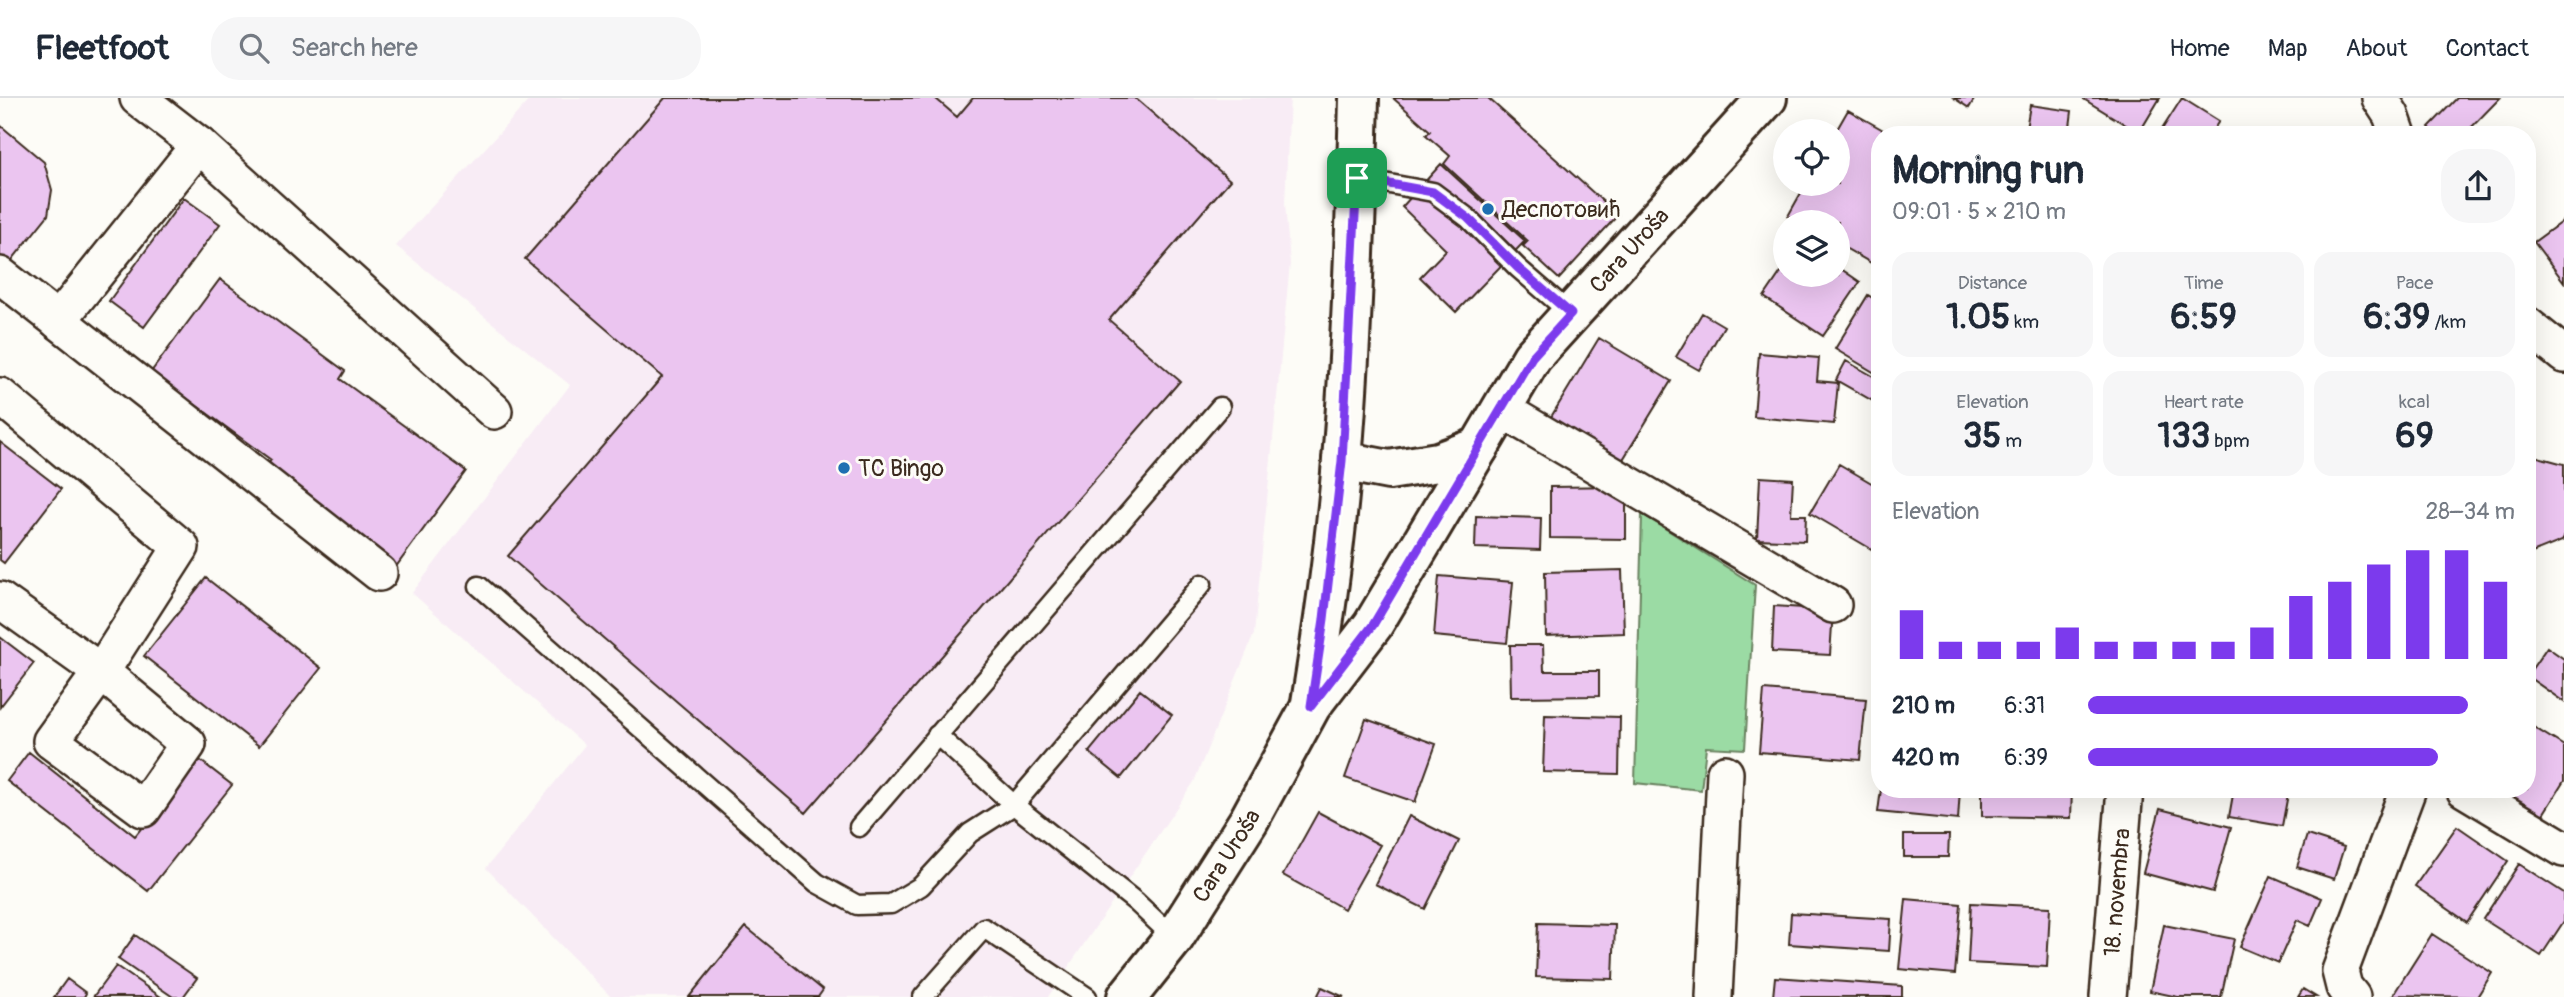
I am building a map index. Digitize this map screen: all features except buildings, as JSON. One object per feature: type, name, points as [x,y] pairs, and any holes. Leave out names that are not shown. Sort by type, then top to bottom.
[{"type":"main road","points":[[1311,706],[1342,461],[1359,98]]},
{"type":"main road","name":"Cara Uroša","points":[[1127,997],[1174,938],[1249,820],[1311,706],[1373,625],[1532,357],[1767,98]]},
{"type":"main road","points":[[1342,461],[1389,470],[1438,463],[1479,447]]},
{"type":"street","points":[[138,98],[199,145],[494,411]]},
{"type":"street","points":[[2380,98],[2395,126]]},
{"type":"street","points":[[58,321],[199,145]]},
{"type":"street","points":[[0,275],[379,573]]},
{"type":"street","points":[[2536,332],[2564,355]]},
{"type":"street","points":[[0,396],[181,547],[101,672],[0,600]]},
{"type":"street","points":[[1501,409],[1833,605]]},
{"type":"street","points":[[1714,997],[1725,773]]},
{"type":"street","name":"18. novembra","points":[[2108,997],[2124,798]]},
{"type":"street","points":[[2352,997],[2344,986],[2340,971],[2405,798]]},
{"type":"street","points":[[2479,798],[2564,849]]},
{"type":"lane","points":[[1357,178],[1433,192],[1468,218],[1518,268],[1571,314]]},
{"type":"lane","points":[[859,827],[1220,407]]},
{"type":"lane","points":[[479,586],[817,883],[857,905],[891,904],[921,886],[970,833],[1014,805],[1202,584]]},
{"type":"lane","points":[[937,735],[1014,805],[1136,902],[1174,938]]},
{"type":"lane","points":[[923,997],[984,928],[1087,997]]},
{"type":"shaded area","points":[[531,98],[1290,98],[1285,203],[1290,263],[1254,634],[1194,782],[1048,997],[611,997],[486,868],[585,745],[412,593],[570,385],[396,246]]},
{"type":"green space","points":[[1642,514],[1755,585],[1745,749],[1706,747],[1701,790],[1635,783]]},
{"type":"place","name":"Деспотовић","points":[[1488,209]]},
{"type":"place","name":"TC Bingo","points":[[844,468]]},
{"type":"route","points":[[1357,178],[1433,192],[1468,218],[1518,268],[1571,314],[1532,357],[1373,625],[1311,706],[1342,461],[1357,178]]}]
